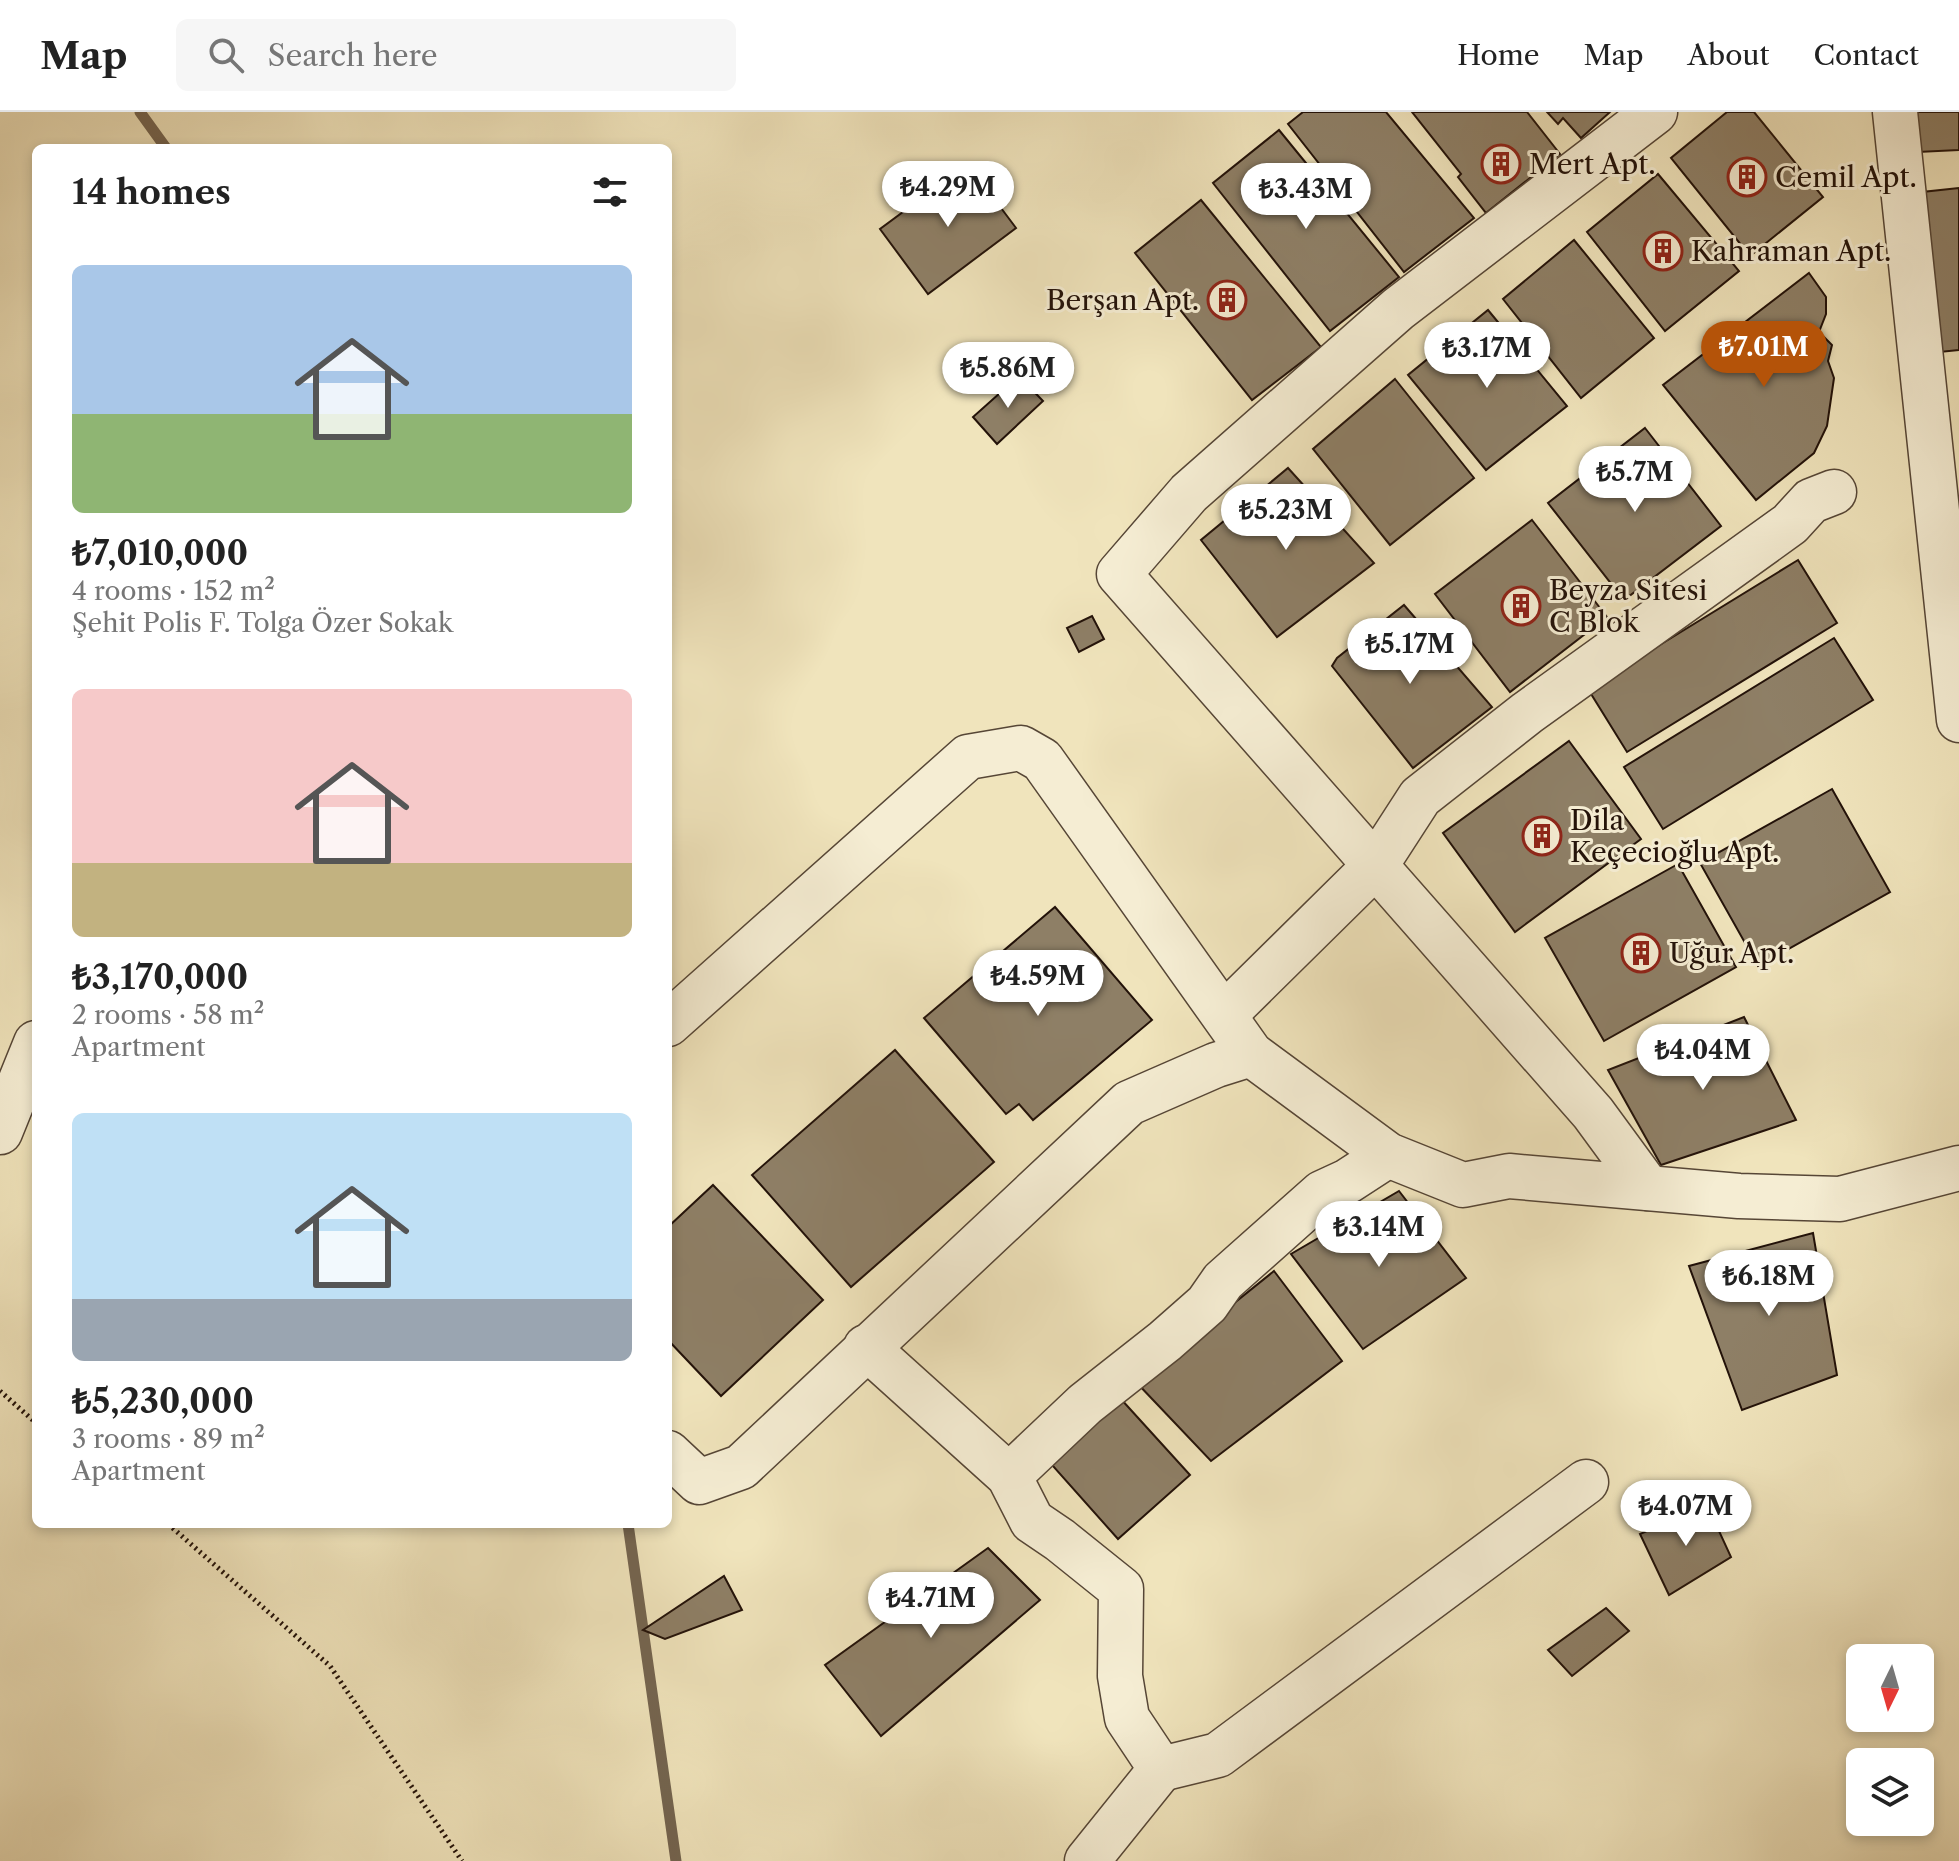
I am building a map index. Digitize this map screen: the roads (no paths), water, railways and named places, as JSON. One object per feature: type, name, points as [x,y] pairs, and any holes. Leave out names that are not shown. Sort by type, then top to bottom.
[{"type":"street","points":[[1648,1188],[1593,1113],[1119,574],[1189,493],[1398,309],[1655,112]]},
{"type":"street","points":[[1895,112],[1952,595],[1959,720]]},
{"type":"street","points":[[1224,1015],[1376,865],[1420,797],[1527,713],[1790,524],[1811,501],[1834,492]]},
{"type":"street","points":[[672,1020],[968,757],[1021,748],[1042,760],[1251,1054],[1388,1155],[1463,1185],[1509,1176],[1739,1196],[1840,1199],[1959,1168]]},
{"type":"street","points":[[1,1127],[32,1053]]},
{"type":"street","points":[[672,1457],[699,1482],[741,1467],[1129,1103],[1216,1065],[1251,1054]]},
{"type":"street","points":[[1009,1476],[1085,1404],[1207,1304],[1223,1281],[1322,1193],[1348,1181],[1388,1155]]},
{"type":"street","points":[[866,1347],[1009,1476],[1032,1521],[1121,1589],[1120,1676],[1127,1718],[1161,1769]]},
{"type":"street","points":[[1087,1861],[1161,1769],[1218,1755],[1586,1482]]},
{"type":"waterway","points":[[140,112],[163,144]]},
{"type":"waterway","points":[[629,1528],[676,1861]]},
{"type":"place","name":"Mert Apt.","points":[[1501,164]]},
{"type":"place","name":"Cemil Apt.","points":[[1747,177]]},
{"type":"place","name":"Kahraman Apt.","points":[[1663,251]]},
{"type":"place","name":"Berşan Apt.","points":[[1227,300]]},
{"type":"place","name":"Beyza Sitesi C Blok","points":[[1521,606]]},
{"type":"place","name":"Dila Keçecioğlu Apt.","points":[[1542,836]]},
{"type":"place","name":"Uğur Apt.","points":[[1641,953]]}]
